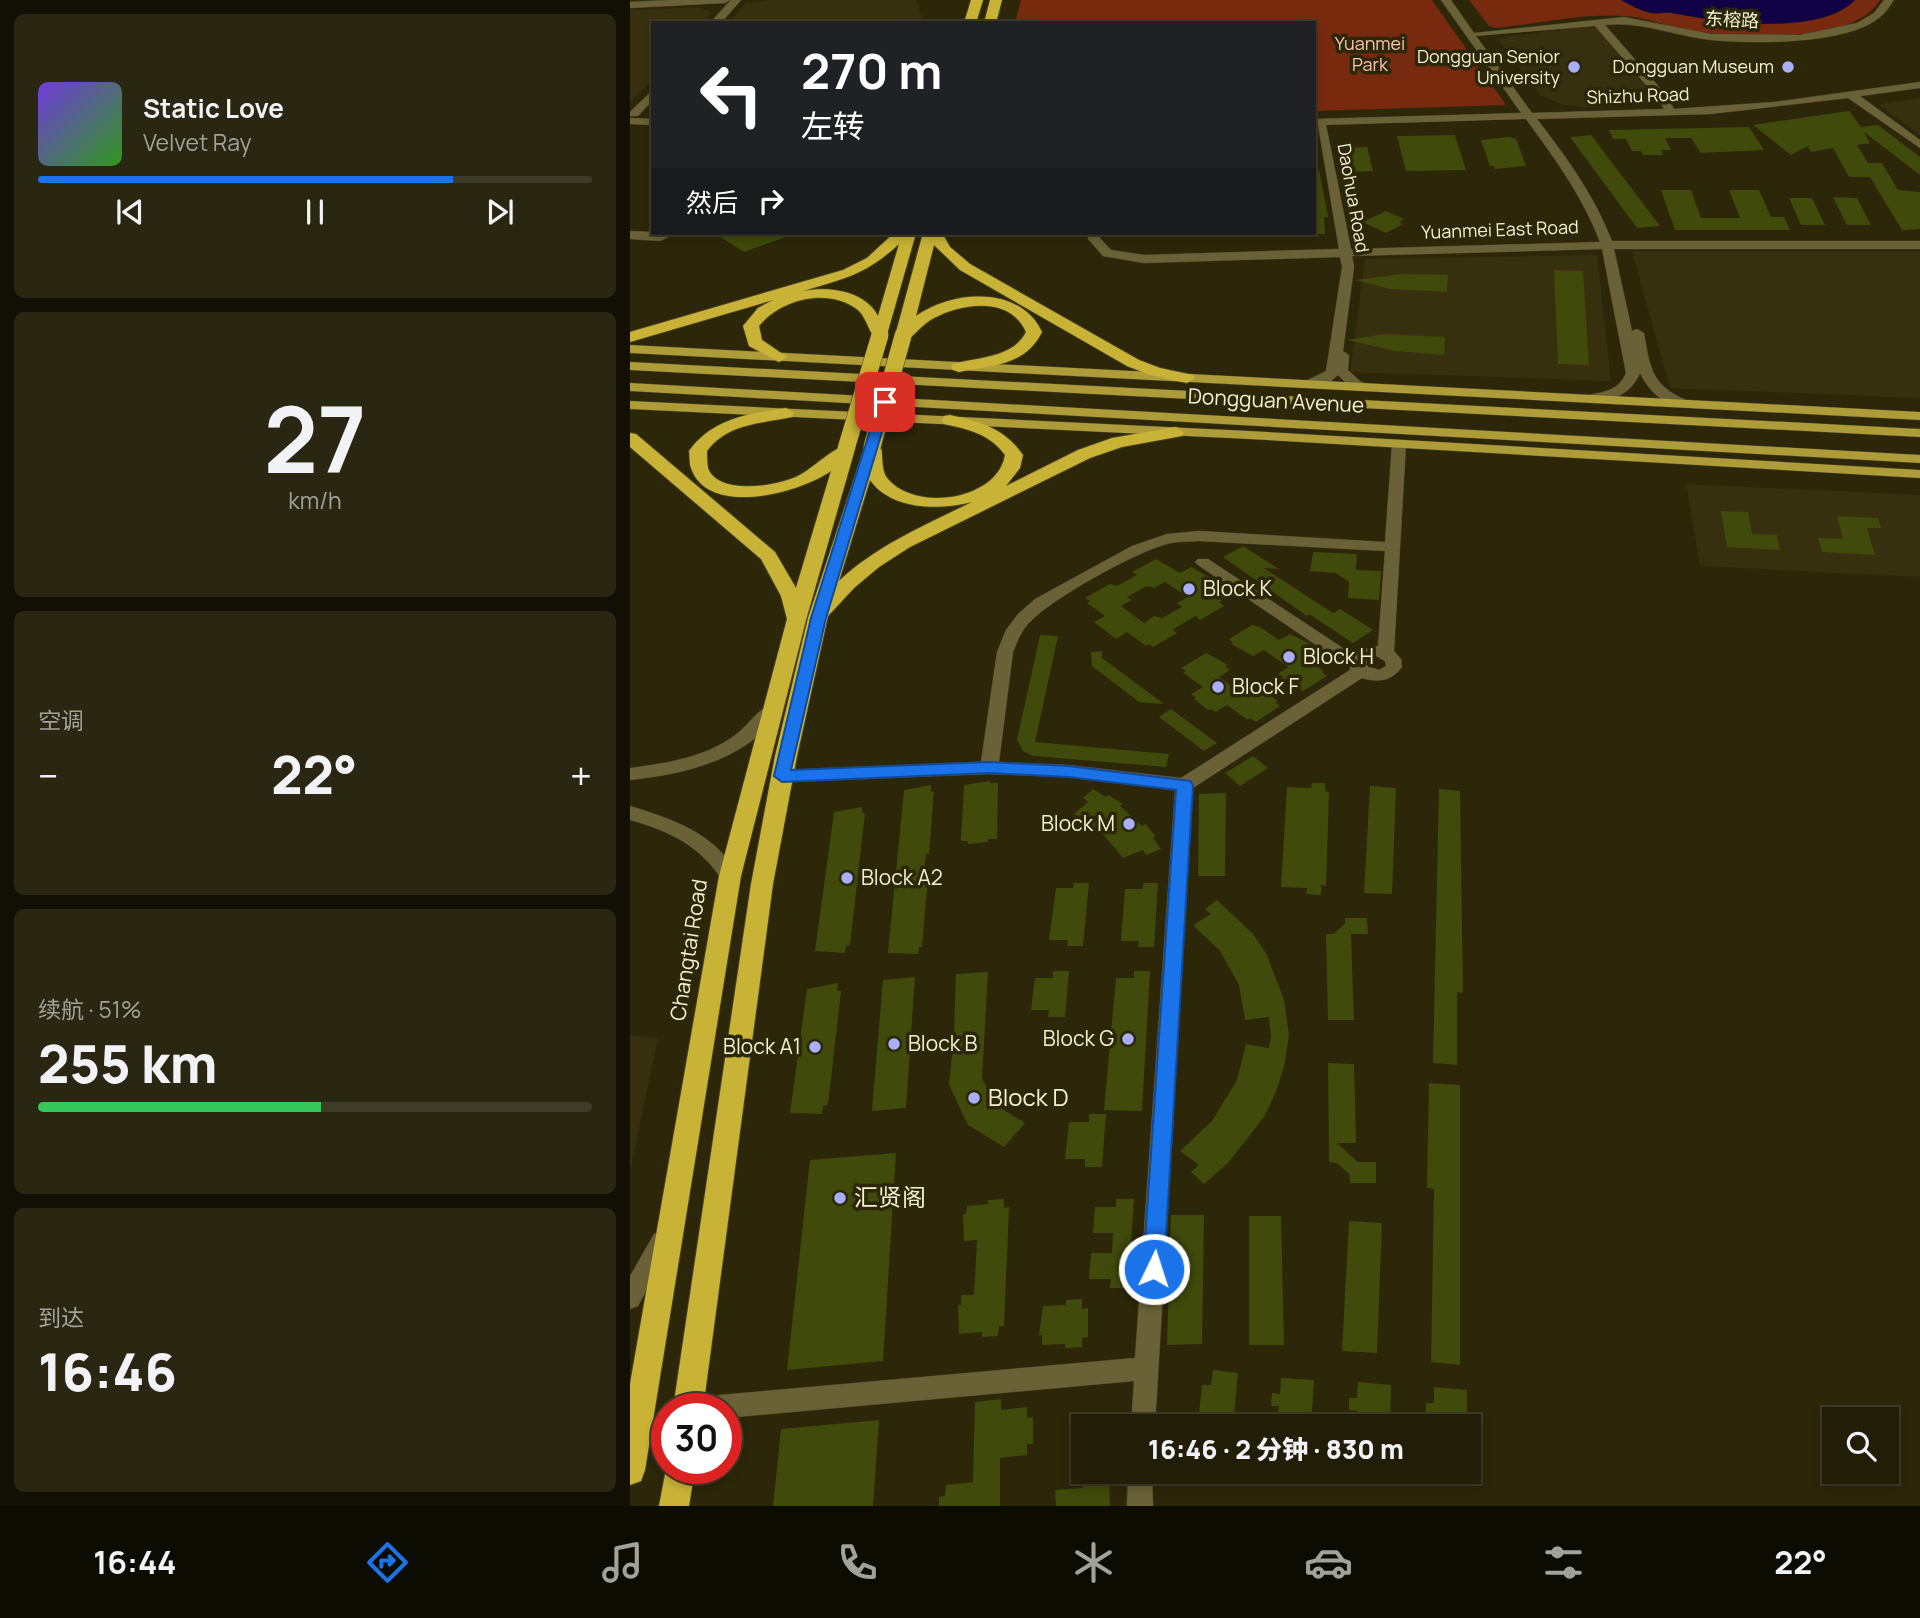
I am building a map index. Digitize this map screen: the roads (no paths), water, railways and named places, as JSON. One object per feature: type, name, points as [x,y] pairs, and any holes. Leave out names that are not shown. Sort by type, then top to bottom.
[{"type":"highway","points":[[971,21],[977,0]]},
{"type":"highway","points":[[991,21],[996,0]]},
{"type":"highway","points":[[630,337],[848,273],[872,261],[900,235]]},
{"type":"highway","name":"Changtai Road","points":[[690,1393],[760,897],[807,619],[846,449],[908,235]]},
{"type":"highway","name":"Changtai Road","points":[[630,1470],[730,876],[772,709],[872,447],[929,235]]},
{"type":"highway","points":[[936,235],[944,248],[965,267],[1133,363],[1156,372],[1187,378]]},
{"type":"highway","points":[[779,357],[762,351],[754,344],[749,334],[750,325],[764,309],[808,294],[842,294],[855,299],[873,314],[880,335]]},
{"type":"highway","points":[[904,336],[928,315],[962,303],[995,302],[1020,310],[1030,317],[1034,336],[1022,351],[996,361],[959,367]]},
{"type":"highway","points":[[786,413],[745,420],[713,434],[698,451],[699,469],[704,477],[727,489],[743,491],[781,488],[817,473],[846,449]]},
{"type":"highway","points":[[872,447],[878,479],[891,491],[909,500],[936,503],[974,496],[1002,480],[1011,469],[1014,454],[1005,440],[985,428],[950,420]]},
{"type":"highway","points":[[630,438],[768,556],[807,619],[863,570],[904,543],[1084,454],[1118,442],[1176,432]]},
{"type":"highway","points":[[674,1506],[677,1484]]},
{"type":"main road","points":[[630,349],[1920,416]]},
{"type":"main road","name":"Dongguan Avenue","points":[[630,366],[1920,433]]},
{"type":"main road","points":[[1246,381],[1350,404]]},
{"type":"main road","name":"Dongguan Avenue","points":[[630,387],[1920,459]]},
{"type":"main road","points":[[630,405],[1249,435],[1920,474]]},
{"type":"main road","points":[[1249,435],[1349,426]]},
{"type":"street","points":[[630,5],[725,0]]},
{"type":"street","points":[[717,21],[736,0]]},
{"type":"street","points":[[1446,0],[1557,141],[1611,242],[1649,382],[1662,395],[1681,403]]},
{"type":"street","points":[[1455,0],[1531,109]]},
{"type":"street","name":"东榕路","points":[[1479,34],[1624,20],[1711,37],[1800,38],[1860,25],[1877,15],[1889,0]]},
{"type":"street","points":[[1596,21],[1662,98],[1671,113]]},
{"type":"street","name":"Shizhu Road","points":[[1320,126],[1471,121],[1531,109],[1590,118],[1750,114],[1920,85]]},
{"type":"street","name":"Shizhu Road","points":[[1590,118],[1764,106],[1920,91]]},
{"type":"street","points":[[631,119],[651,95]]},
{"type":"street","points":[[1854,97],[1920,145]]},
{"type":"street","points":[[1471,121],[1507,111],[1514,106],[1531,109]]},
{"type":"street","points":[[631,119],[651,115]]},
{"type":"street","points":[[1569,126],[1590,118]]},
{"type":"street","points":[[631,119],[651,122]]},
{"type":"street","points":[[1471,121],[1516,127],[1557,141]]},
{"type":"street","name":"Shizhu Road","points":[[1320,126],[1471,121]]},
{"type":"street","name":"Daohua Road","points":[[1320,126],[1354,267],[1341,371],[1355,384],[1365,387]]},
{"type":"street","points":[[630,235],[666,235]]},
{"type":"street","name":"Yuanmei East Road","points":[[1094,235],[1094,239],[1107,253],[1144,259],[1611,242],[1920,242]]},
{"type":"street","name":"Yuanmei East Road","points":[[1103,235],[1107,245],[1113,249],[1142,253],[1349,250]]},
{"type":"street","points":[[1593,398],[1615,394],[1630,381],[1633,373],[1611,242]]},
{"type":"street","name":"Daohua Road","points":[[1307,384],[1326,379],[1333,372],[1349,250]]},
{"type":"street","points":[[1386,653],[1399,444]]},
{"type":"street","points":[[989,768],[1005,652],[1018,626],[1041,603],[1138,549],[1167,539],[1199,536],[1393,547]]},
{"type":"street","points":[[782,776],[989,768],[1094,774],[1184,785],[1359,665],[1369,651],[1386,653],[1395,663],[1388,674],[1376,676],[1359,665],[1344,656],[1203,562]]},
{"type":"street","points":[[630,774],[687,765],[713,757],[743,741],[772,709]]},
{"type":"street","points":[[1144,1414],[1184,785]]},
{"type":"street","points":[[630,813],[672,827],[702,841],[719,858],[730,876]]},
{"type":"street","points":[[630,1298],[674,1220]]},
{"type":"street","points":[[742,1405],[1147,1368]]},
{"type":"street","points":[[1140,1484],[1140,1506]]},
{"type":"place","name":"Dongguan Senior University","points":[[1574,67]]},
{"type":"place","name":"Dongguan Museum","points":[[1788,67]]},
{"type":"place","name":"Block K","points":[[1189,589]]},
{"type":"place","name":"Block H","points":[[1289,657]]},
{"type":"place","name":"Block F","points":[[1218,687]]},
{"type":"place","name":"Block M","points":[[1129,824]]},
{"type":"place","name":"Block A2","points":[[847,878]]},
{"type":"place","name":"Block G","points":[[1128,1039]]},
{"type":"place","name":"Block B","points":[[894,1044]]},
{"type":"place","name":"Block A1","points":[[815,1047]]},
{"type":"place","name":"Block D","points":[[974,1098]]},
{"type":"place","name":"汇贤阁","points":[[840,1198]]},
{"type":"park label","name":"Yuanmei Park","points":[[1370,54]]}]
